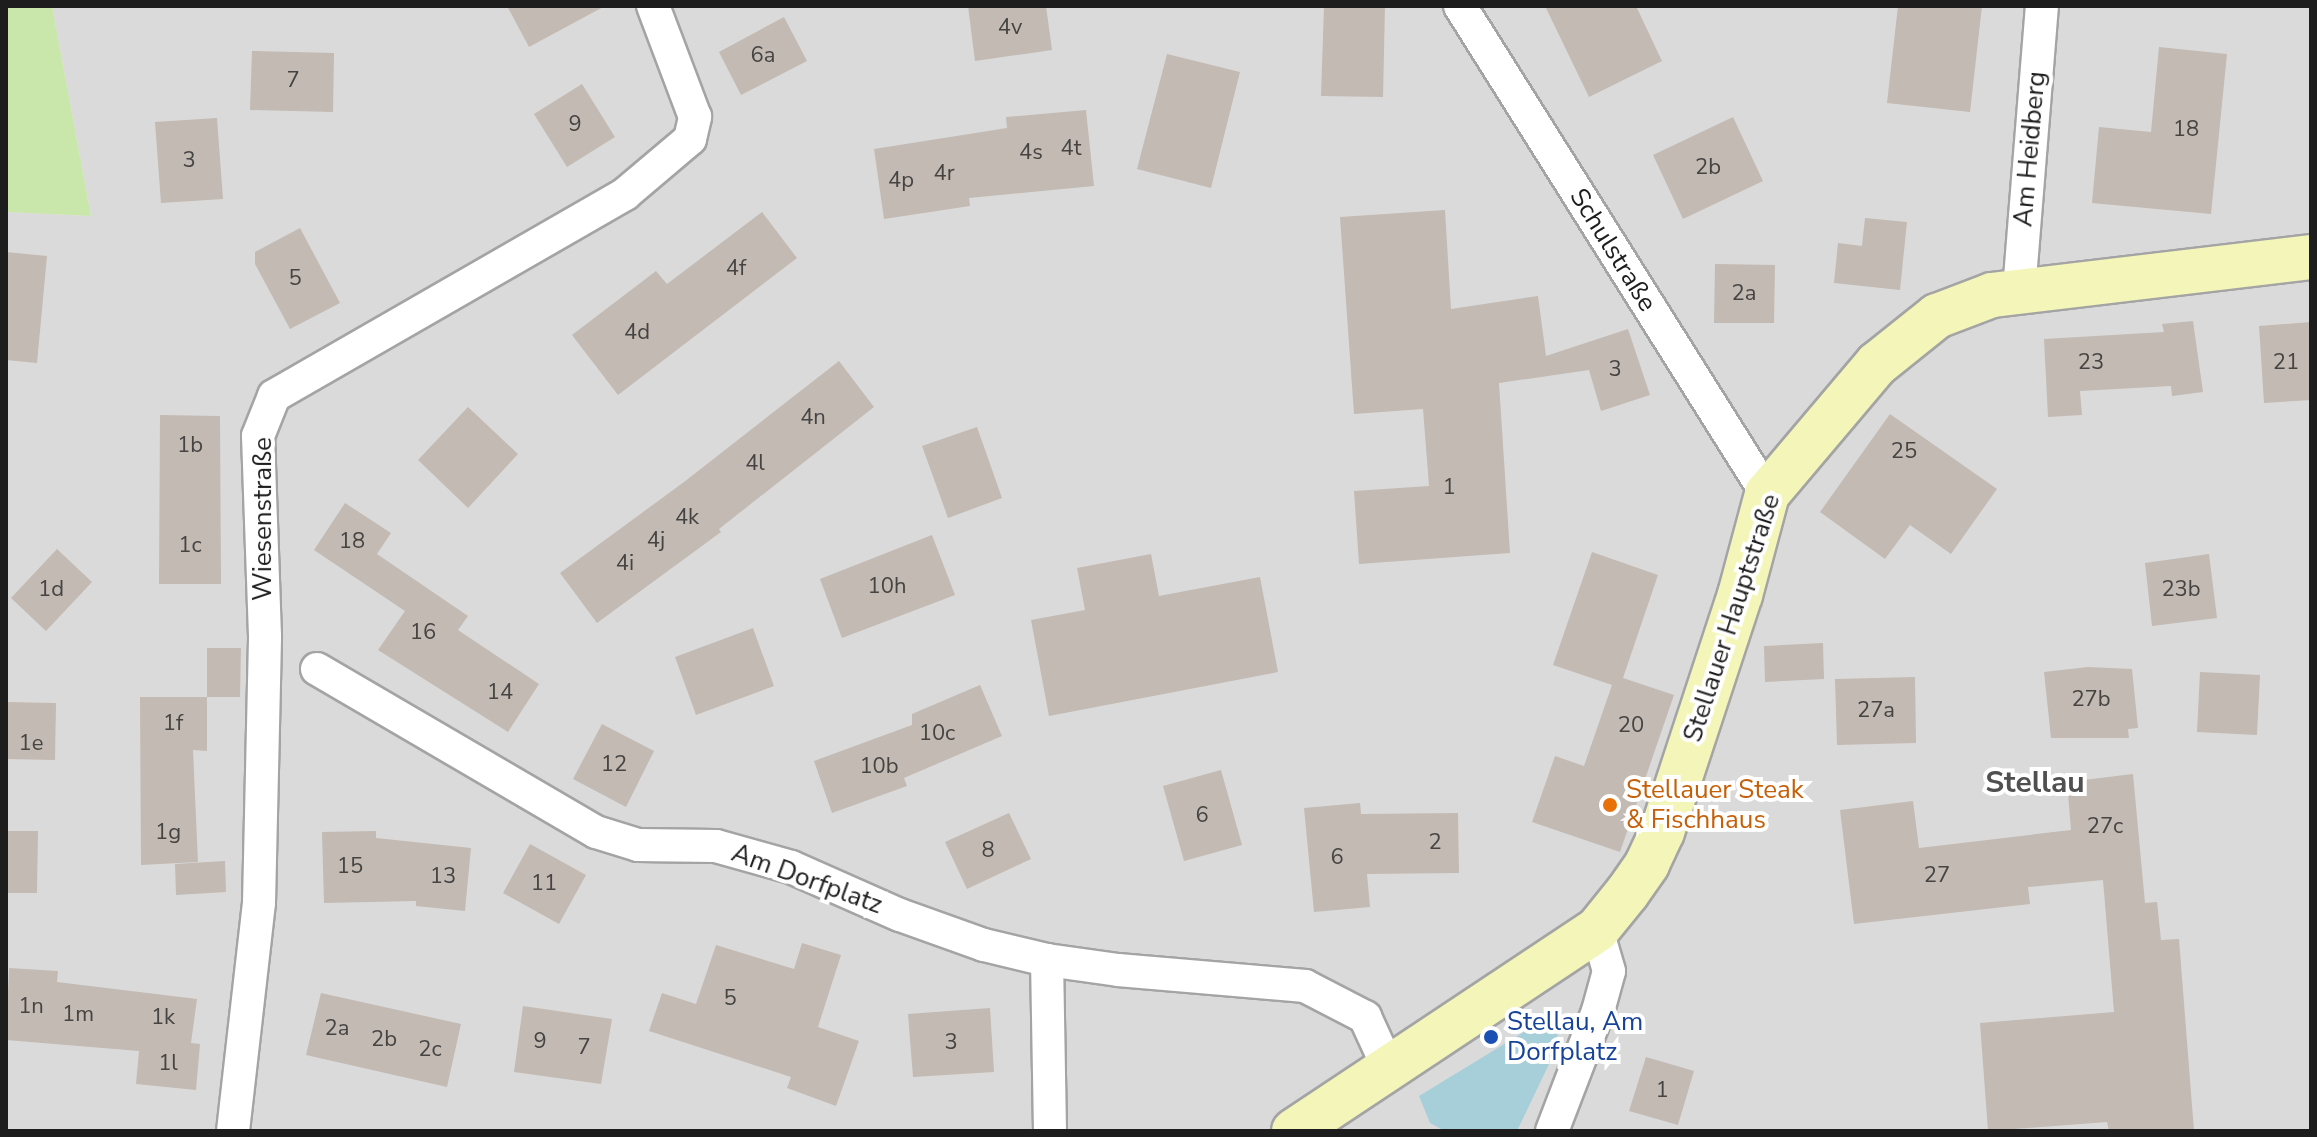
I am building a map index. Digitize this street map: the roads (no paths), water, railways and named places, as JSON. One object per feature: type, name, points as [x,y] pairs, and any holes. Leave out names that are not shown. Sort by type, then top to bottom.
[{"type":"street","name":"Wiesenstraße","points":[[233,1131],[259,903],[265,636],[258,436],[274,396],[625,194],[690,139],[695,117],[653,6]]},
{"type":"street","name":"Schulstraße","points":[[1460,6],[1767,494]]},
{"type":"street","name":"Am Heidberg","points":[[2019,291],[2042,6]]},
{"type":"street","name":"Stellauer Hauptstraße","points":[[1294,1131],[1388,1067],[1478,1012],[1597,930],[1647,864],[1662,832],[1740,595],[1767,494],[1877,364],[1937,316],[1992,295],[2311,257]]},
{"type":"street","name":"Am Dorfplatz","points":[[317,669],[596,832],[638,845],[716,846],[791,867],[900,915],[984,945],[1047,960],[1118,970],[1305,986],[1365,1017],[1388,1067]]},
{"type":"street","points":[[1552,1131],[1598,1011],[1609,971],[1597,930]]},
{"type":"street","points":[[1047,960],[1050,1131]]},
{"type":"water","points":[[1552,1015],[1562,1018],[1551,1060],[1517,1131],[1445,1131],[1430,1123],[1419,1096]]},
{"type":"place","name":"Stellauer Steak & Fischhaus","points":[[1610,805]]},
{"type":"place","name":"Stellau, Am Dorfplatz","points":[[1491,1037]]},
{"type":"district","name":"Stellau","points":[[2035,783]]}]
